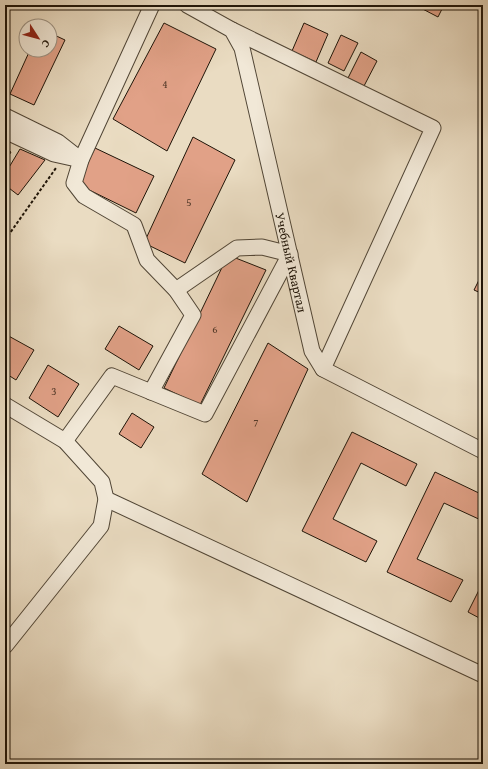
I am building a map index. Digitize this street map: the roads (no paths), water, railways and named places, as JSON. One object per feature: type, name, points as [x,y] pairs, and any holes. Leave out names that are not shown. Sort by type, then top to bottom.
[{"type":"street","points":[[151,392],[193,315],[176,290],[148,260],[134,225],[84,196],[74,183],[81,160],[152,5]]},
{"type":"street","points":[[187,5],[232,30],[433,128],[323,369],[483,451]]},
{"type":"street","name":"Учебный Квартал","points":[[232,30],[242,48],[312,351],[323,369]]},
{"type":"street","points":[[5,116],[58,142],[81,160]]},
{"type":"street","points":[[5,130],[54,154],[81,160]]},
{"type":"street","points":[[65,441],[112,376],[205,414],[290,254],[262,247],[238,248],[176,290]]},
{"type":"street","points":[[5,405],[65,441],[102,482],[106,499],[101,526],[5,646]]},
{"type":"street","points":[[106,499],[483,675]]}]
